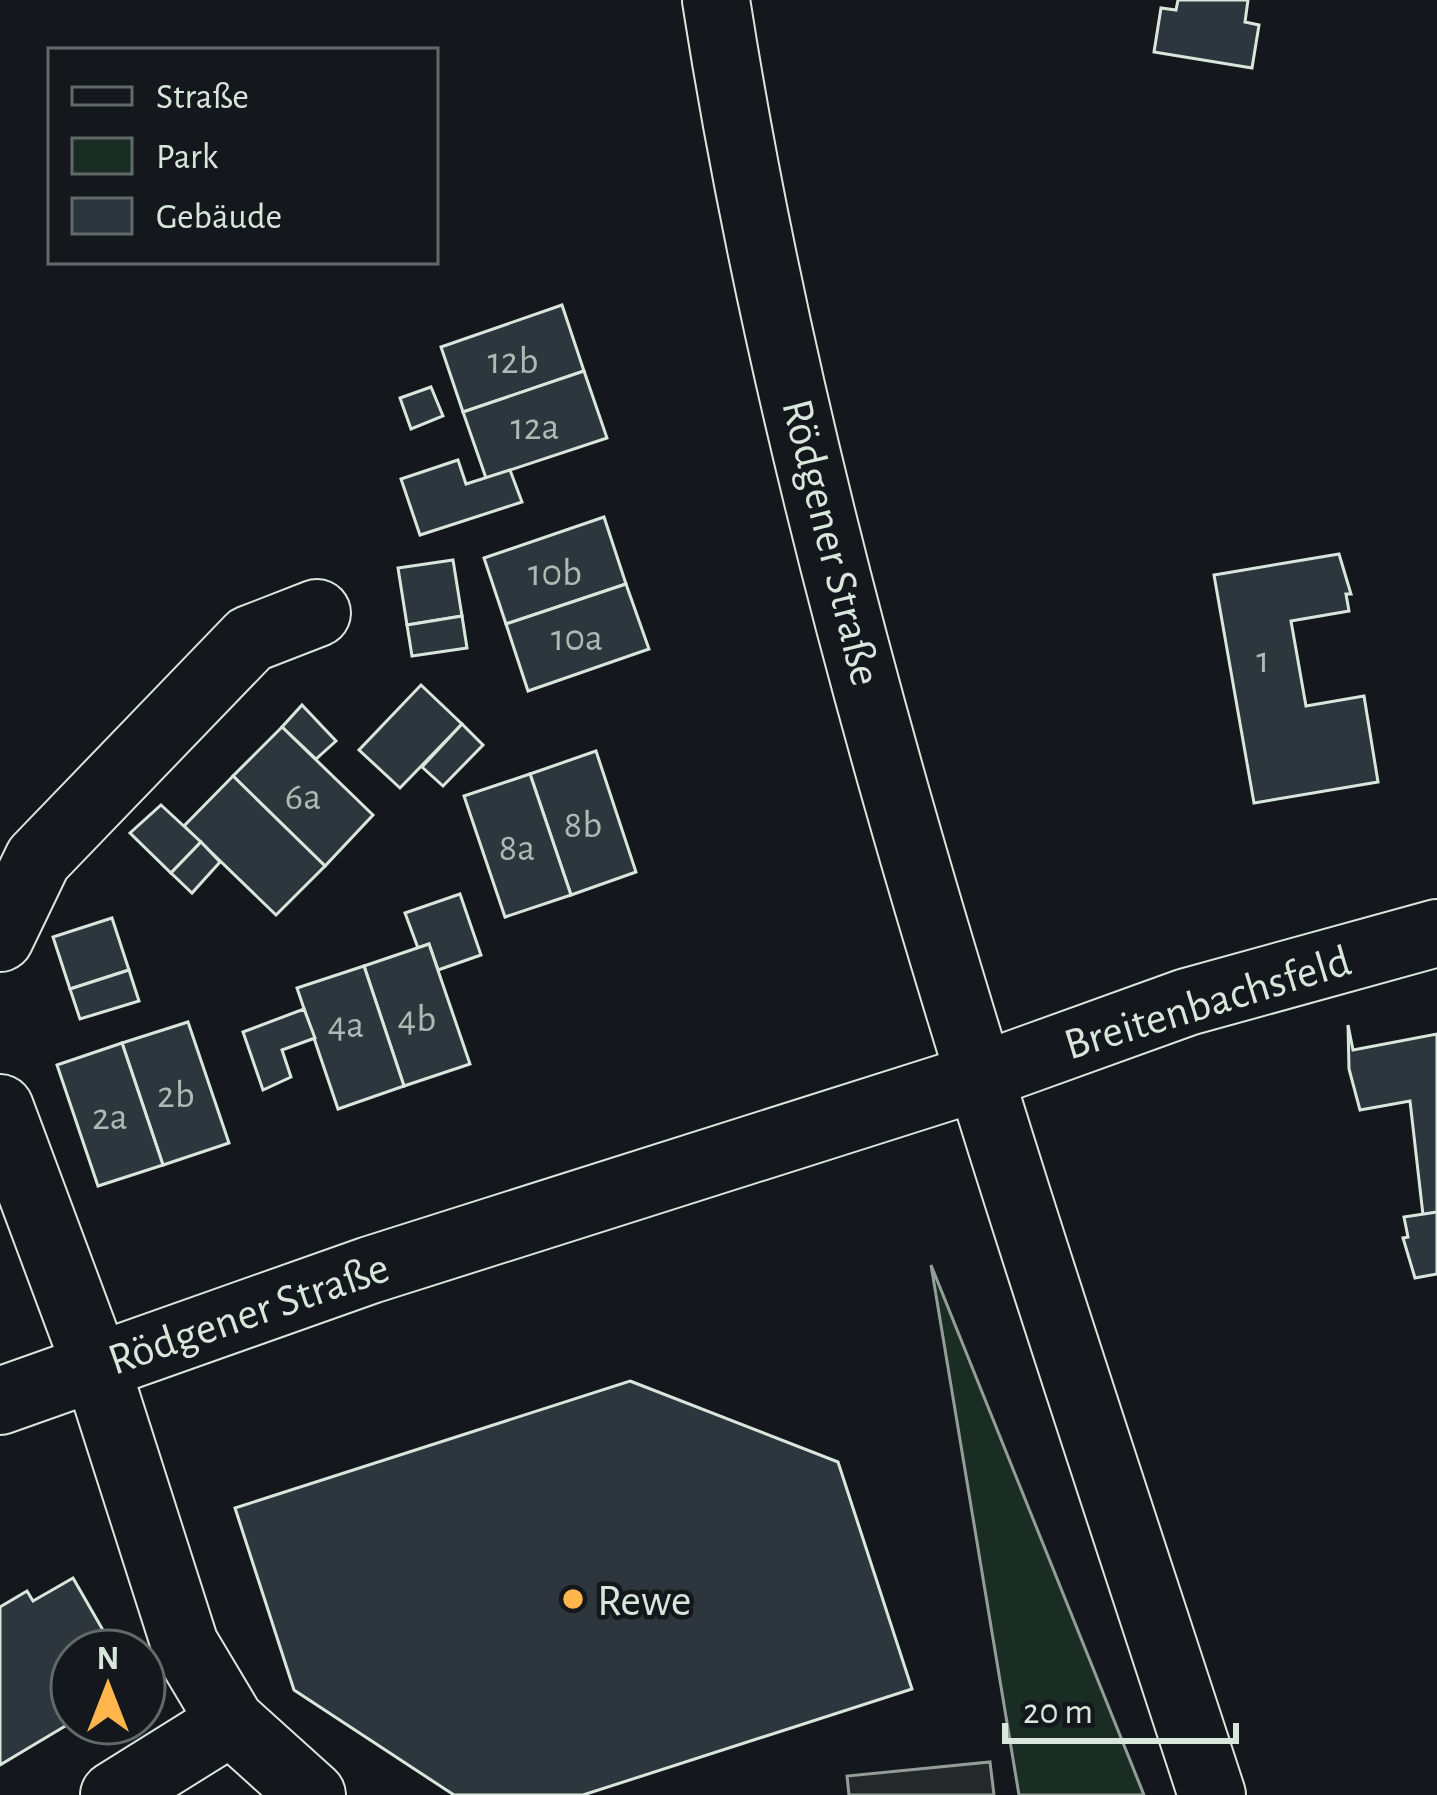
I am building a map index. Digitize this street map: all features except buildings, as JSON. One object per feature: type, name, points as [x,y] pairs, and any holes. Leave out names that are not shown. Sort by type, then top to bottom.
[{"type":"main road","name":"Rödgener Straße","points":[[716,0],[746,196],[867,682],[980,1077],[1212,1795]]},
{"type":"main road","points":[[0,938],[38,859],[250,639],[317,613]]},
{"type":"main road","name":"Breitenbachsfeld","points":[[980,1077],[1187,1002],[1437,933]]},
{"type":"main road","name":"Rödgener Straße","points":[[0,1401],[95,1363],[980,1077]]},
{"type":"main road","points":[[0,1108],[95,1363],[185,1645],[231,1722],[312,1795]]},
{"type":"main road","points":[[114,1795],[231,1722]]},
{"type":"green space","points":[[931,1265],[1144,1795],[1019,1795]]},
{"type":"shaded area","points":[[990,1762],[994,1795],[849,1795],[847,1776]]},
{"type":"place","name":"Rewe","points":[[573,1599]]}]
